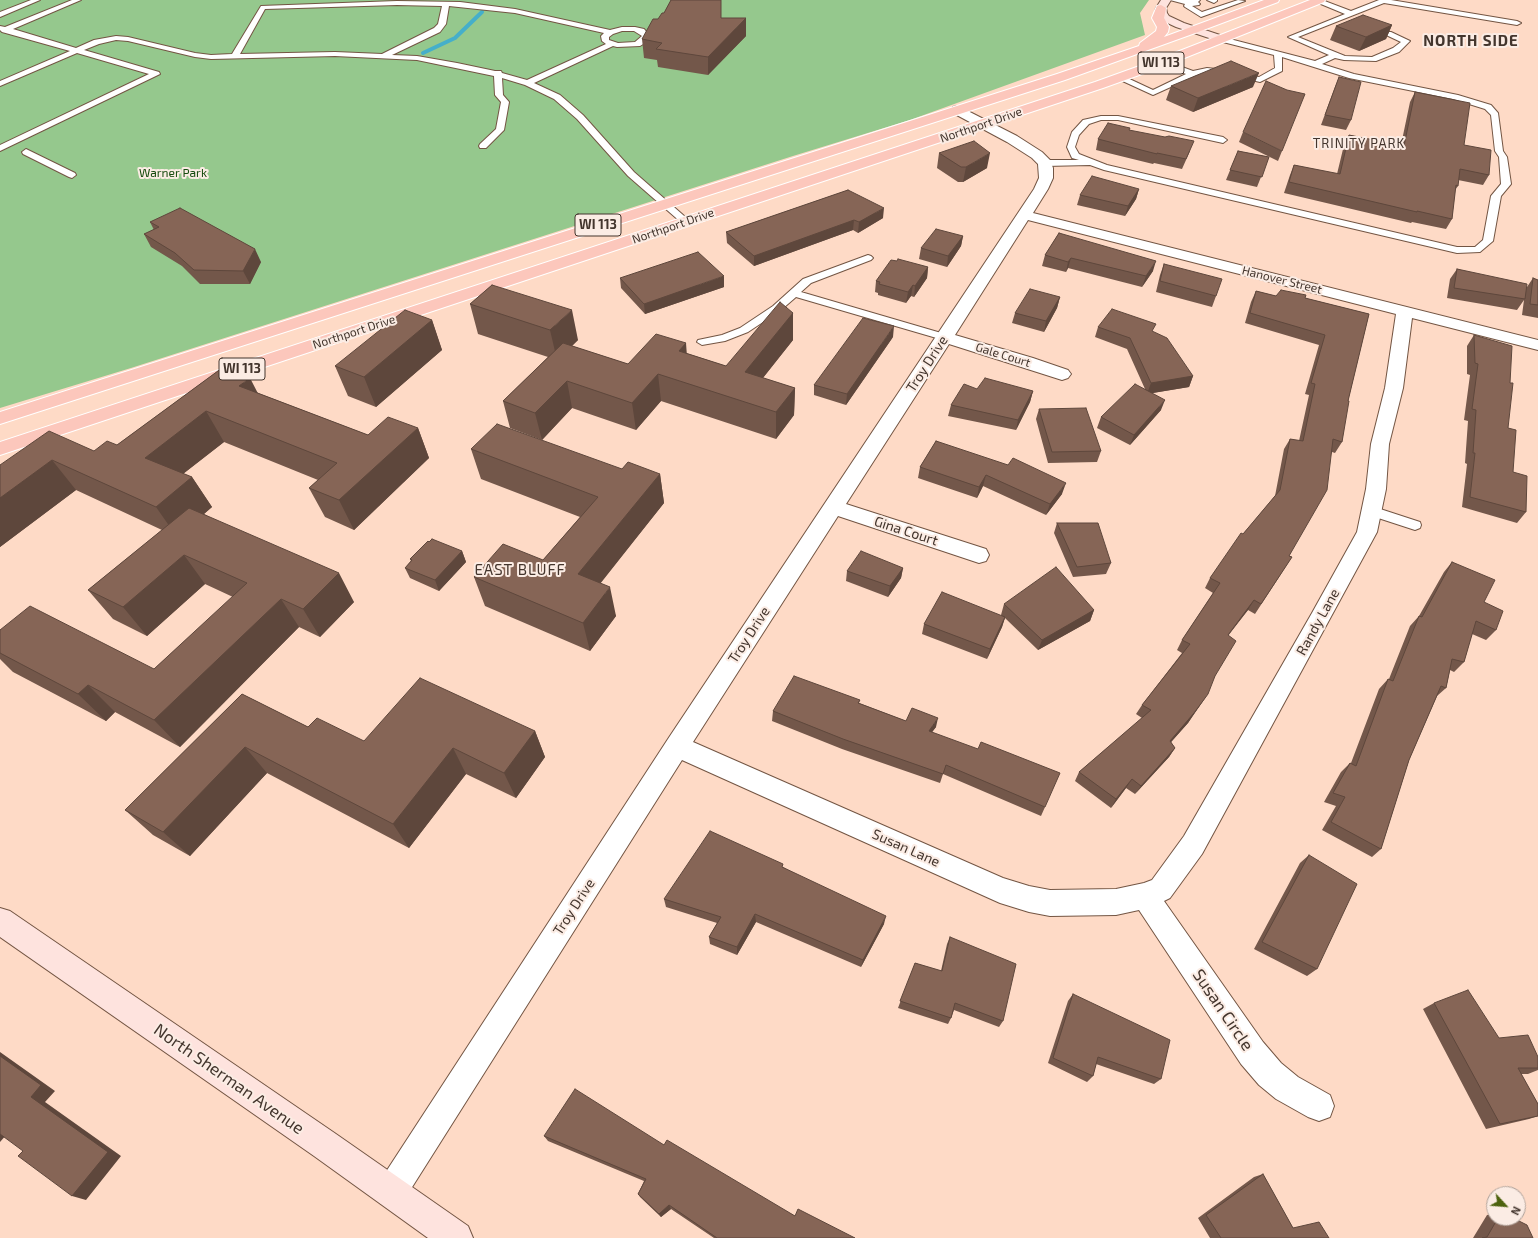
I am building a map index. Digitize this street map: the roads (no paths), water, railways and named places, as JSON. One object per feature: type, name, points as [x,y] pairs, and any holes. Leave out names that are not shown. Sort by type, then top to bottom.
[{"type":"main road","name":"Northport Drive","points":[[0,418],[664,204],[964,113],[1194,30],[1221,6],[1256,7],[1274,0]]},
{"type":"main road","name":"Northport Drive","points":[[0,449],[1120,78],[1319,0]]},
{"type":"main road","points":[[1101,64],[1151,41],[1160,35],[1163,30],[1158,18],[1164,4]]},
{"type":"street","points":[[1164,4],[1161,13],[1166,18],[1194,30],[1222,39]]},
{"type":"street","points":[[964,113],[1028,148],[1045,163]]},
{"type":"street","name":"Troy Drive","points":[[391,1192],[677,746],[944,337],[1026,215],[1046,178],[1045,163]]},
{"type":"street","name":"Hanover Street","points":[[1026,215],[1538,345]]},
{"type":"street","name":"Randy Lane","points":[[1145,896],[1161,889],[1193,845],[1367,532],[1376,489],[1380,444],[1394,388],[1405,311]]},
{"type":"street","name":"Gale Court","points":[[944,337],[1062,374]]},
{"type":"street","name":"Gina Court","points":[[833,507],[979,554]]},
{"type":"street","name":"Susan Lane","points":[[677,746],[1000,890],[1029,899],[1050,903],[1116,902],[1145,896]]},
{"type":"street","name":"Susan Circle","points":[[1145,896],[1252,1053],[1270,1074],[1287,1088],[1319,1106]]},
{"type":"street","name":"North Sherman Avenue","points":[[0,921],[456,1238]]},
{"type":"lane","points":[[0,15],[37,0]]},
{"type":"lane","points":[[2,29],[78,0]]},
{"type":"lane","points":[[1173,0],[1197,3]]},
{"type":"lane","points":[[1197,3],[1187,6],[1202,15],[1210,13],[1221,6],[1241,0],[1256,7]]},
{"type":"lane","points":[[1319,0],[1351,14]]},
{"type":"lane","points":[[1388,34],[1406,41],[1396,50],[1373,59],[1344,58],[1292,37],[1384,0],[1517,23]]},
{"type":"lane","points":[[235,56],[263,6],[389,3],[460,4],[515,11],[610,32],[622,29],[635,29],[641,31],[646,36],[642,42],[631,45],[611,44],[528,83]]},
{"type":"lane","points":[[383,56],[437,30],[442,24],[446,4]]},
{"type":"lane","points":[[1210,13],[1221,6]]},
{"type":"lane","points":[[1342,17],[1356,22]]},
{"type":"lane","points":[[0,148],[156,74],[2,29]]},
{"type":"lane","points":[[610,32],[605,38],[611,44]]},
{"type":"lane","points":[[0,84],[108,39],[121,38],[137,40],[195,55],[235,56],[336,54],[383,56],[424,60],[498,74],[528,83],[557,97],[580,117],[631,174],[686,222]]},
{"type":"lane","points":[[1222,39],[1316,64],[1359,78],[1474,101],[1488,107],[1496,115],[1499,151],[1504,157],[1506,184],[1496,196],[1488,241],[1484,246],[1477,250],[1457,250],[1434,246],[1092,163],[1075,156],[1070,147],[1072,140],[1086,122],[1092,120],[1118,118],[1222,140]]},
{"type":"lane","points":[[1120,78],[1153,93],[1192,74],[1207,70],[1225,72],[1260,80],[1279,69],[1278,54]]},
{"type":"lane","points":[[1316,64],[1335,55]]},
{"type":"lane","points":[[1163,62],[1192,74]]},
{"type":"lane","points":[[483,146],[500,130],[505,102],[499,95],[498,74]]},
{"type":"lane","points":[[26,152],[72,175]]},
{"type":"lane","points":[[1045,163],[1092,163]]},
{"type":"lane","points":[[702,342],[725,338],[744,330],[777,308],[807,281],[868,258]]},
{"type":"lane","points":[[795,293],[944,337]]},
{"type":"lane","points":[[1371,511],[1415,525]]},
{"type":"waterway","points":[[423,53],[455,38],[482,12]]},
{"type":"district","name":"NORTH SIDE","points":[[1471,41]]},
{"type":"district","name":"TRINITY PARK","points":[[1359,144]]},
{"type":"district","name":"EAST BLUFF","points":[[520,570]]},
{"type":"park label","name":"Warner Park","points":[[173,173]]}]
